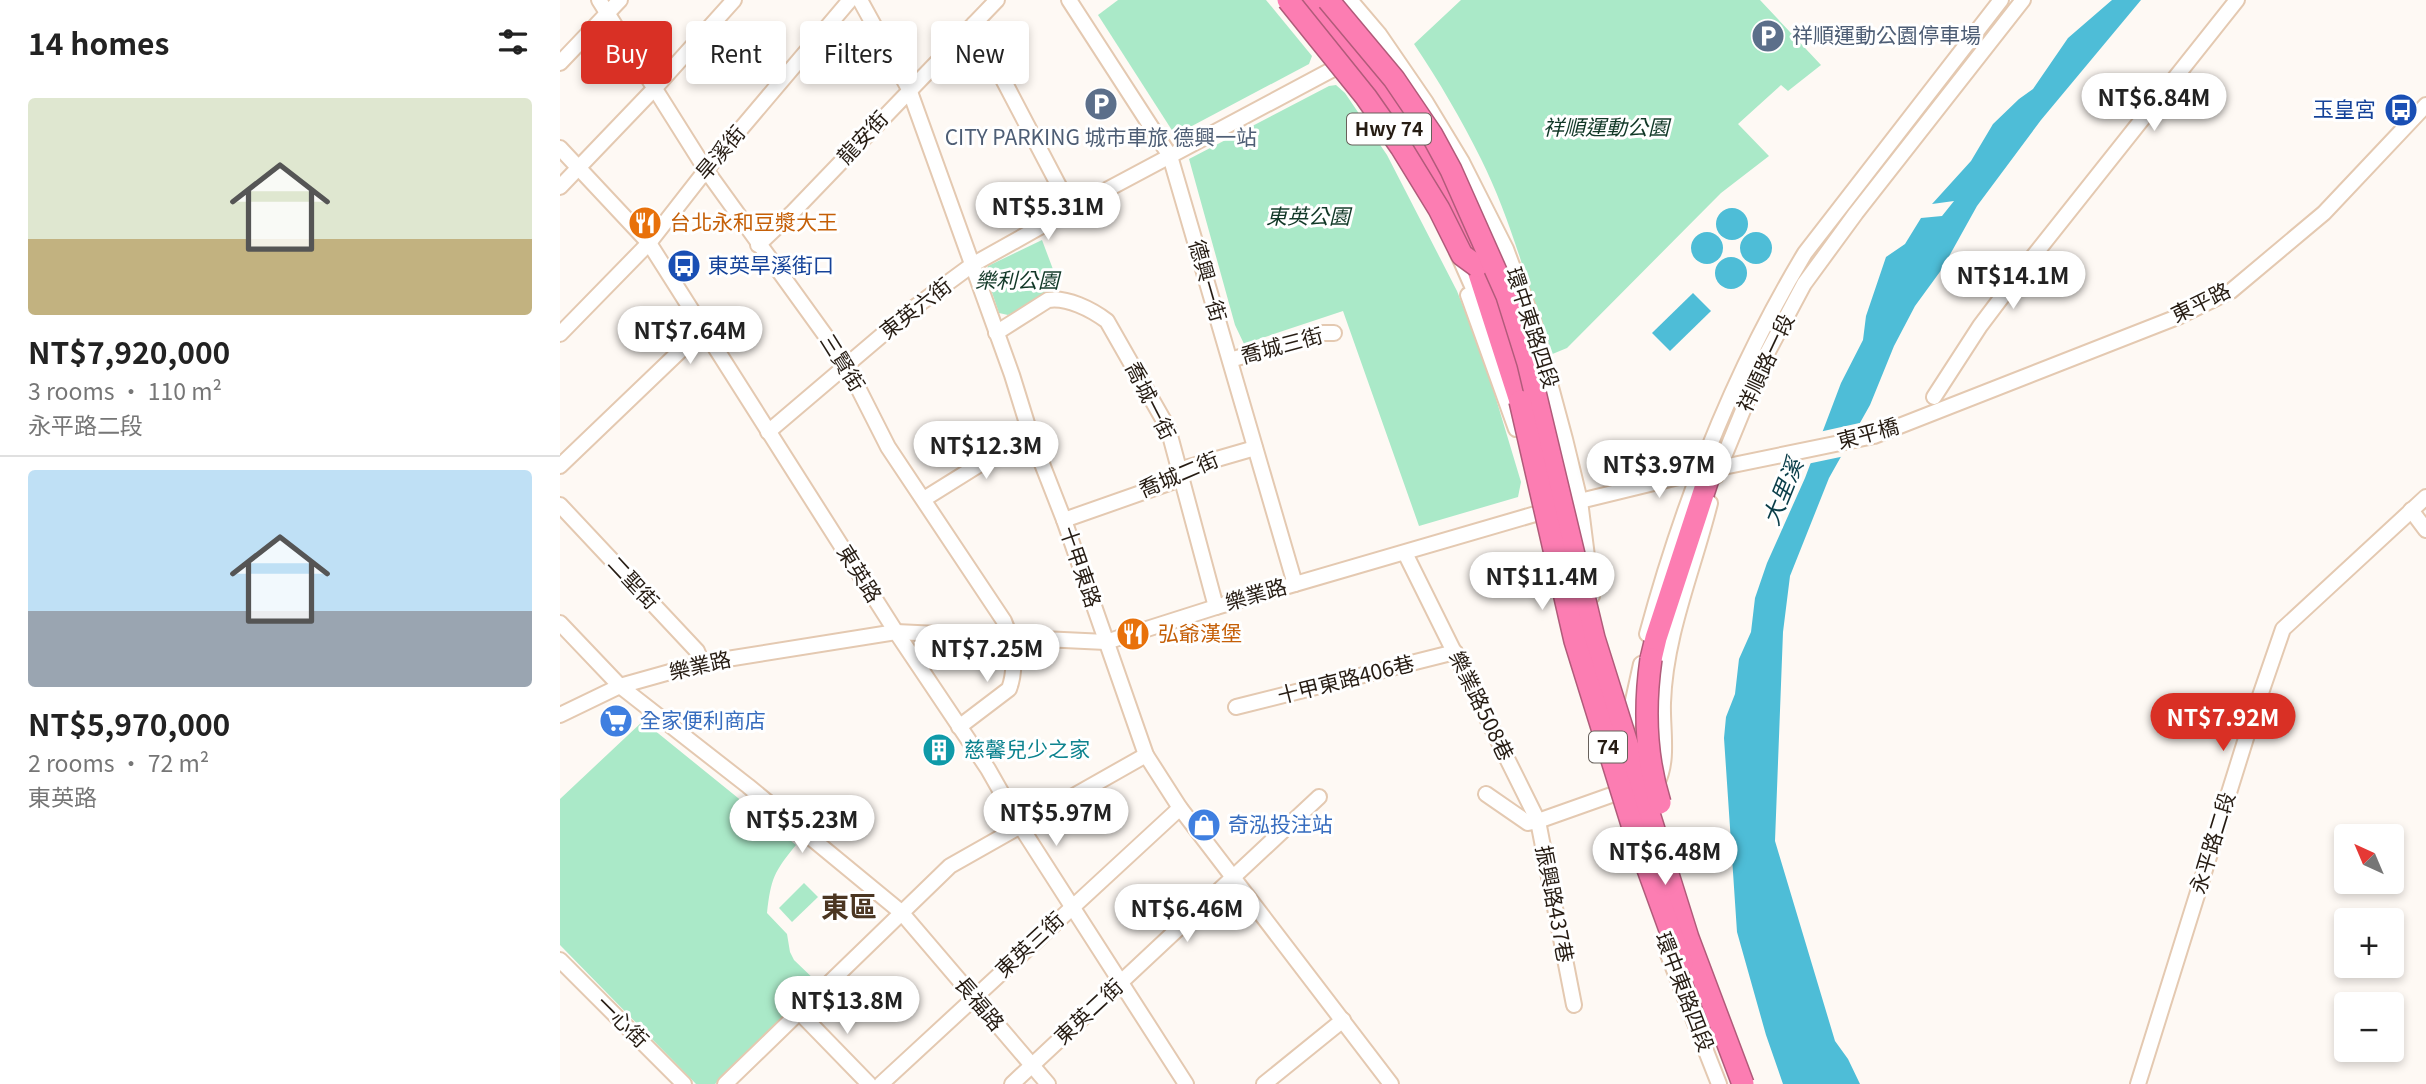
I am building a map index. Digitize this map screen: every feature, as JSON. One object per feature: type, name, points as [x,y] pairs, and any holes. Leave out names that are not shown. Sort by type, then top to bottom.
[{"type":"highway","name":"Hwy 74","points":[[1288,0],[1366,97],[1439,209],[1462,256],[1477,266]]},
{"type":"highway","name":"74","points":[[1306,0],[1398,116],[1449,203],[1477,266],[1520,401],[1575,642],[1634,831],[1729,1084]]},
{"type":"highway","name":"74","points":[[1328,0],[1394,79],[1432,135],[1451,170],[1507,296],[1528,363],[1594,638],[1688,938],[1743,1084]]},
{"type":"highway","points":[[1715,469],[1656,639],[1646,706],[1651,770],[1727,1041]]},
{"type":"street","name":"三賢街","points":[[598,0],[706,170],[846,364],[888,447],[1004,621],[1012,639],[1009,690],[959,727]]},
{"type":"street","points":[[560,63],[620,0]]},
{"type":"street","points":[[560,187],[734,0]]},
{"type":"street","name":"旱溪街","points":[[560,334],[649,243],[706,170],[850,0]]},
{"type":"street","name":"十甲東路","points":[[860,0],[909,89],[1146,755],[1180,808],[1391,1084]]},
{"type":"street","name":"龍安街","points":[[977,21],[997,0]]},
{"type":"street","name":"德興一街","points":[[1069,0],[1170,156],[1295,584]]},
{"type":"street","name":"環中東路四段","points":[[1281,0],[1337,67],[1408,171],[1462,280],[1516,429]]},
{"type":"street","name":"環中東路四段","points":[[1300,0],[1348,58],[1410,145],[1480,304],[1502,369],[1555,593],[1586,699],[1665,946],[1719,1084]]},
{"type":"street","name":"環中東路四段","points":[[1350,0],[1379,34],[1425,101],[1462,162],[1506,249],[1534,324],[1580,501],[1592,591],[1586,699]]},
{"type":"street","name":"祥順路一段","points":[[1627,823],[1659,780],[1662,765],[1664,680],[1703,530],[1715,469],[1748,356],[1805,253],[2001,0]]},
{"type":"street","name":"祥順路一段","points":[[1615,788],[1649,627],[1681,522],[1715,469],[1764,359],[1804,284],[1864,202],[2023,0]]},
{"type":"street","points":[[1934,397],[1980,326],[2237,0]]},
{"type":"street","name":"龍安街","points":[[758,245],[931,67]]},
{"type":"street","name":"東英六街","points":[[768,432],[915,307],[972,265],[1337,67]]},
{"type":"street","points":[[1005,84],[1071,209]]},
{"type":"street","name":"東平路","points":[[1923,418],[2180,316],[2231,291],[2324,213],[2426,105]]},
{"type":"street","name":"東英路","points":[[560,148],[649,243],[896,632],[988,769],[1021,827],[1186,1084]]},
{"type":"street","name":"喬城一街","points":[[996,333],[1048,300],[1071,303],[1098,314],[1107,321],[1168,428],[1216,607]]},
{"type":"street","points":[[560,466],[703,329]]},
{"type":"street","name":"喬城三街","points":[[1230,360],[1323,333],[1334,333]]},
{"type":"street","name":"東平橋","points":[[1715,469],[1874,436],[1923,418]]},
{"type":"street","points":[[924,499],[1030,433]]},
{"type":"street","name":"喬城二街","points":[[1064,520],[1172,482],[1179,470],[1255,448]]},
{"type":"street","points":[[1580,501],[1715,469]]},
{"type":"street","name":"永平路二段","points":[[2138,1084],[2252,719],[2283,629],[2426,496]]},
{"type":"street","name":"樂業路","points":[[560,715],[620,686],[702,663],[896,632],[1106,642],[1216,607],[1580,501]]},
{"type":"street","name":"二聖街","points":[[560,505],[697,651],[702,663]]},
{"type":"street","points":[[2411,510],[2426,530]]},
{"type":"street","name":"樂業路508巷","points":[[1405,554],[1538,821]]},
{"type":"street","name":"長福路","points":[[560,623],[620,686],[748,786],[901,912],[1048,1084]]},
{"type":"street","name":"十甲東路406巷","points":[[1236,707],[1455,652]]},
{"type":"street","points":[[725,1084],[950,866],[1146,755]]},
{"type":"street","points":[[1538,821],[1615,788]]},
{"type":"street","name":"振興路437巷","points":[[1486,794],[1528,823],[1538,821],[1574,1005]]},
{"type":"street","name":"東英二街","points":[[1012,1084],[1319,797]]},
{"type":"street","name":"東英三街","points":[[881,1084],[1180,808]]},
{"type":"street","name":"一心街","points":[[560,960],[684,1084]]},
{"type":"street","points":[[800,1013],[869,1084]]},
{"type":"street","points":[[1264,1084],[1343,1020]]},
{"type":"green space","points":[[1118,0],[1266,0],[1312,56],[1309,64],[1175,135],[1098,15]]},
{"type":"green space","name":"祥順運動公園","points":[[1461,0],[1760,0],[1821,65],[1788,91],[1781,85],[1738,124],[1769,156],[1721,193],[1567,348],[1550,355],[1492,182],[1458,115],[1414,44]]},
{"type":"green space","name":"東英公園","points":[[1336,85],[1345,93],[1387,155],[1457,291],[1485,362],[1521,482],[1518,497],[1419,526],[1343,311],[1244,344],[1235,325],[1189,159],[1329,86]]},
{"type":"green space","name":"樂利公園","points":[[1042,240],[1060,288],[1008,315],[999,313],[986,275],[988,266]]},
{"type":"green space","points":[[643,721],[796,845],[775,876],[767,913],[787,934],[794,960],[819,984],[715,1084],[696,1084],[560,945],[560,799]]},
{"type":"green space","points":[[804,883],[818,897],[792,922],[779,908]]},
{"type":"water","points":[[2112,0],[2141,0],[2041,120],[1977,206],[1942,269],[1915,306],[1894,346],[1870,405],[1829,478],[1790,576],[1783,632],[1775,841],[1835,1041],[1848,1059],[1860,1084],[1783,1084],[1737,932],[1724,738],[1726,717],[1735,694],[1739,659],[1751,632],[1755,598],[1841,383],[1863,340],[1866,316],[1886,257],[1905,244],[1921,218],[1942,216],[1954,201],[1932,204],[1971,161],[1993,124],[2033,89],[2068,38]]},
{"type":"water","points":[[1732,208],[1743,213],[1748,224],[1743,235],[1732,240],[1721,235],[1716,224],[1721,213]]},
{"type":"water","points":[[1707,232],[1718,237],[1723,248],[1718,259],[1707,264],[1696,259],[1691,248],[1696,237]]},
{"type":"water","points":[[1756,232],[1767,237],[1772,248],[1767,259],[1756,264],[1745,259],[1740,248],[1745,237]]},
{"type":"water","points":[[1731,257],[1742,262],[1747,273],[1742,284],[1731,289],[1720,284],[1715,273],[1720,262]]},
{"type":"water","points":[[1693,293],[1711,311],[1670,351],[1652,333]]},
{"type":"pier","points":[[1864,422],[1845,456],[1807,464],[1819,432]]},
{"type":"place","name":"祥順運動公園停車場","points":[[1768,36]]},
{"type":"place","name":"CITY PARKING 城市車旅 德興一站","points":[[1101,104]]},
{"type":"place","name":"玉皇宮","points":[[2401,110]]},
{"type":"place","name":"台北永和豆漿大王","points":[[645,223]]},
{"type":"place","name":"東英旱溪街口","points":[[684,266]]},
{"type":"place","name":"弘爺漢堡","points":[[1133,634]]},
{"type":"place","name":"全家便利商店","points":[[616,721]]},
{"type":"place","name":"慈馨兒少之家","points":[[939,750]]},
{"type":"place","name":"奇泓投注站","points":[[1204,825]]},
{"type":"district","name":"東區","points":[[849,907]]},
{"type":"water label","name":"大里溪","points":[[1783,492]]}]
